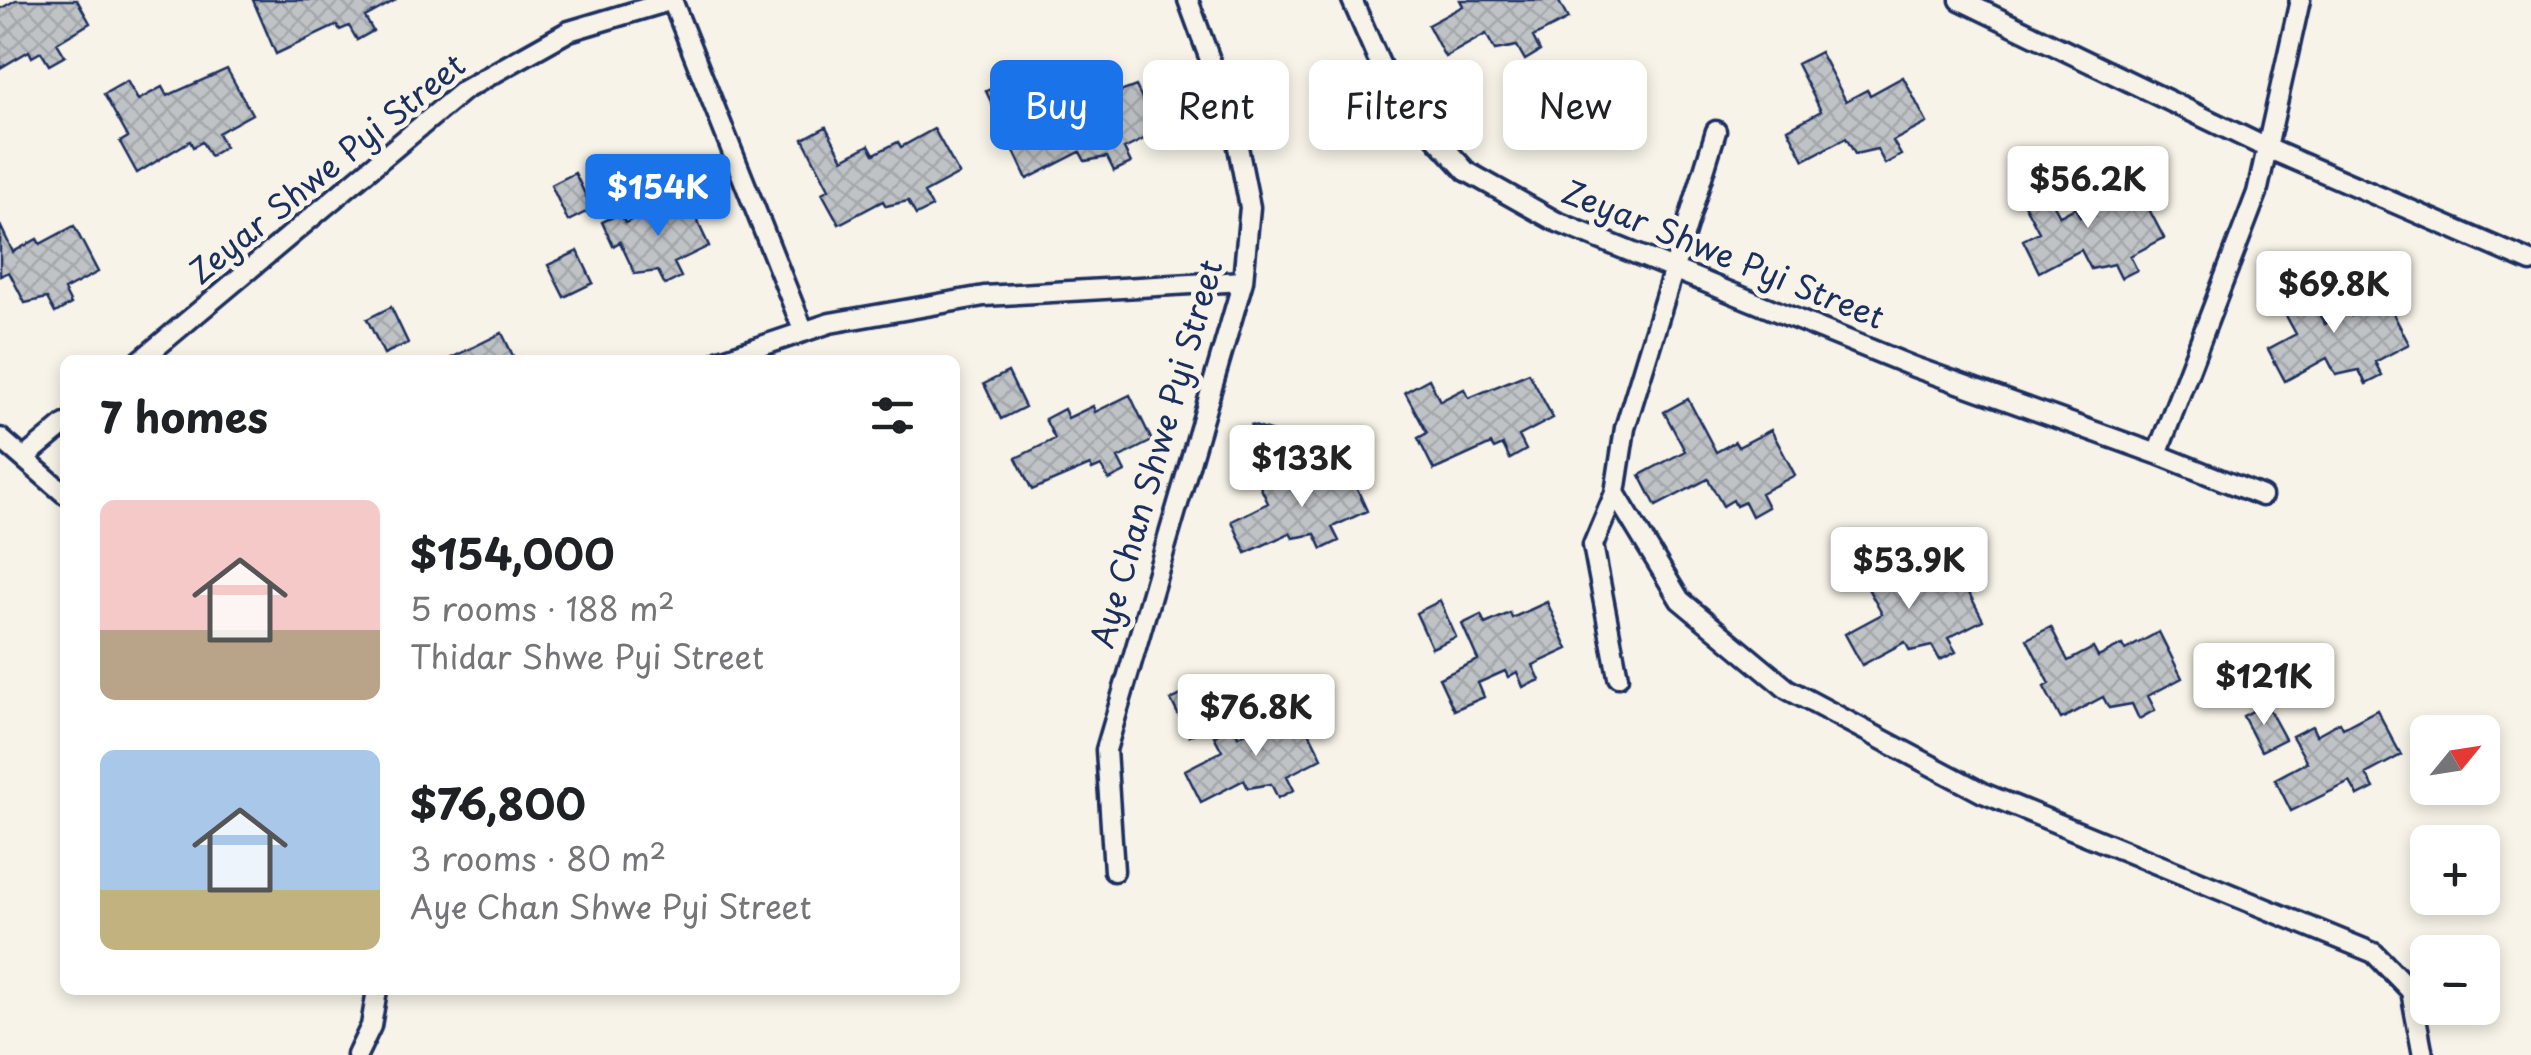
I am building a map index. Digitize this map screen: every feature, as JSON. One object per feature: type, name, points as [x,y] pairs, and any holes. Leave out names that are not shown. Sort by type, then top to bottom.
[{"type":"street","points":[[672,0],[804,332]]},
{"type":"street","name":"Zeyar Shwe Pyi Street","points":[[147,355],[464,90],[569,31],[672,0]]},
{"type":"street","name":"Aye Chan Shwe Pyi Street","points":[[1114,872],[1106,750],[1243,282],[1250,206],[1232,122],[1188,0]]},
{"type":"street","name":"Zeyar Shwe Pyi Street","points":[[1352,0],[1391,88],[1466,171],[1555,221],[1914,367],[2158,454],[2262,496]]},
{"type":"street","points":[[1960,0],[2267,148],[2531,262]]},
{"type":"street","points":[[2158,454],[2256,193],[2300,0]]},
{"type":"street","points":[[1618,677],[1593,545],[1615,493],[1625,428],[1716,131]]},
{"type":"street","points":[[735,355],[830,323],[984,296],[1243,282]]},
{"type":"street","points":[[24,458],[60,428]]},
{"type":"street","points":[[0,438],[60,490]]},
{"type":"street","points":[[1615,493],[1680,600],[1787,689],[1983,792],[2374,952],[2411,991],[2423,1055]]},
{"type":"street","points":[[356,1055],[371,1026],[376,995]]},
{"type":"building","points":[[16,0],[77,0],[90,23],[57,43],[65,56],[49,65],[41,52],[32,57],[29,51],[0,68],[0,9]]},
{"type":"building","points":[[253,0],[396,0],[365,17],[373,31],[357,40],[349,26],[340,30],[337,25],[276,54]]},
{"type":"building","points":[[1460,0],[1558,0],[1568,19],[1533,37],[1540,51],[1525,60],[1517,46],[1495,50],[1486,34],[1445,57],[1428,25],[1463,6]]},
{"type":"building","points":[[1820,52],[1846,101],[1867,90],[1870,95],[1903,77],[1927,123],[1893,141],[1901,155],[1885,164],[1877,149],[1855,154],[1846,138],[1804,160],[1788,129],[1821,111],[1797,64]]},
{"type":"building","points":[[227,69],[252,114],[218,133],[225,147],[210,156],[202,142],[193,147],[190,141],[137,173],[120,142],[128,137],[104,94],[127,81],[138,100],[162,87],[167,96]]},
{"type":"building","points":[[1136,86],[1143,101],[1143,140],[1124,149],[1131,163],[1114,171],[1107,157],[1085,161],[1080,152],[1027,179],[1013,150],[1123,150],[1123,91]]},
{"type":"building","points":[[826,127],[843,159],[869,145],[874,154],[898,142],[901,147],[934,129],[959,174],[924,193],[932,207],[916,215],[908,201],[886,206],[883,201],[839,224],[822,193],[829,189],[803,139]]},
{"type":"building","points":[[575,173],[592,209],[568,221],[551,185]]},
{"type":"building","points":[[2039,177],[2060,216],[2075,208],[2080,217],[2103,205],[2106,210],[2140,192],[2164,238],[2130,256],[2137,270],[2121,278],[2114,264],[2091,269],[2081,250],[2039,272],[2023,240],[2039,232],[2016,189]]},
{"type":"building","points":[[687,199],[709,246],[674,263],[681,277],[665,285],[658,271],[635,274],[620,242],[613,246],[602,222],[621,213],[625,223],[649,211],[652,216]]},
{"type":"building","points":[[0,225],[13,252],[37,239],[40,244],[74,226],[98,272],[64,290],[71,304],[55,313],[47,298],[25,303],[9,272],[0,276]]},
{"type":"building","points":[[578,251],[593,283],[564,297],[548,265]]},
{"type":"building","points":[[2295,275],[2325,324],[2385,298],[2409,344],[2375,362],[2382,376],[2366,384],[2359,370],[2336,375],[2327,358],[2285,381],[2268,349],[2296,334],[2271,288]]},
{"type":"building","points":[[391,307],[408,343],[384,354],[367,319]]},
{"type":"building","points":[[502,333],[513,355],[457,355]]},
{"type":"building","points":[[1008,372],[1025,407],[1001,419],[984,384]]},
{"type":"building","points":[[1529,373],[1553,418],[1519,436],[1526,450],[1510,459],[1503,445],[1494,449],[1491,444],[1434,470],[1418,438],[1427,433],[1405,392],[1429,379],[1440,401],[1464,389],[1469,398]]},
{"type":"building","points":[[1130,395],[1152,441],[1118,458],[1125,472],[1109,480],[1101,466],[1092,470],[1090,465],[1032,490],[1016,458],[1055,439],[1045,419],[1064,409],[1068,418],[1093,406],[1095,412]]},
{"type":"building","points":[[1688,399],[1716,452],[1735,442],[1738,447],[1771,430],[1795,475],[1761,493],[1768,507],[1752,516],[1745,502],[1736,506],[1733,500],[1723,506],[1708,479],[1656,506],[1640,475],[1685,451],[1664,412]]},
{"type":"building","points":[[1251,425],[1276,433],[1264,471],[1239,463]]},
{"type":"building","points":[[1346,464],[1367,511],[1332,527],[1339,541],[1322,549],[1315,534],[1293,538],[1290,533],[1246,553],[1232,521],[1268,503],[1260,486],[1280,477],[1284,486],[1309,474],[1311,480]]},
{"type":"building","points":[[1873,542],[1902,597],[1922,587],[1925,592],[1959,574],[1983,620],[1948,638],[1956,652],[1940,660],[1932,646],[1910,651],[1905,642],[1862,665],[1845,634],[1882,614],[1849,554]]},
{"type":"building","points":[[1440,601],[1456,637],[1432,648],[1416,613]]},
{"type":"building","points":[[1547,602],[1568,649],[1533,665],[1540,680],[1523,687],[1517,672],[1508,677],[1505,671],[1478,683],[1484,697],[1454,710],[1439,678],[1478,660],[1462,624],[1481,615],[1485,624],[1510,613],[1512,618]]},
{"type":"building","points":[[2051,627],[2068,661],[2093,648],[2098,657],[2122,645],[2125,650],[2159,632],[2182,678],[2148,696],[2155,710],[2139,719],[2132,704],[2109,708],[2103,697],[2061,719],[2044,687],[2050,684],[2027,639]]},
{"type":"building","points":[[1195,688],[1212,724],[1189,736],[1171,700]]},
{"type":"building","points":[[2266,704],[2285,739],[2261,751],[2243,716]]},
{"type":"building","points":[[2377,710],[2401,755],[2366,774],[2374,788],[2358,796],[2350,782],[2291,811],[2275,779],[2307,762],[2292,736],[2312,726],[2316,735],[2340,722],[2343,728]]},
{"type":"building","points":[[1299,712],[1322,758],[1287,776],[1294,790],[1278,798],[1271,784],[1248,788],[1244,780],[1201,802],[1185,770],[1222,751],[1214,736],[1233,727],[1238,736],[1262,724],[1265,729]]}]
